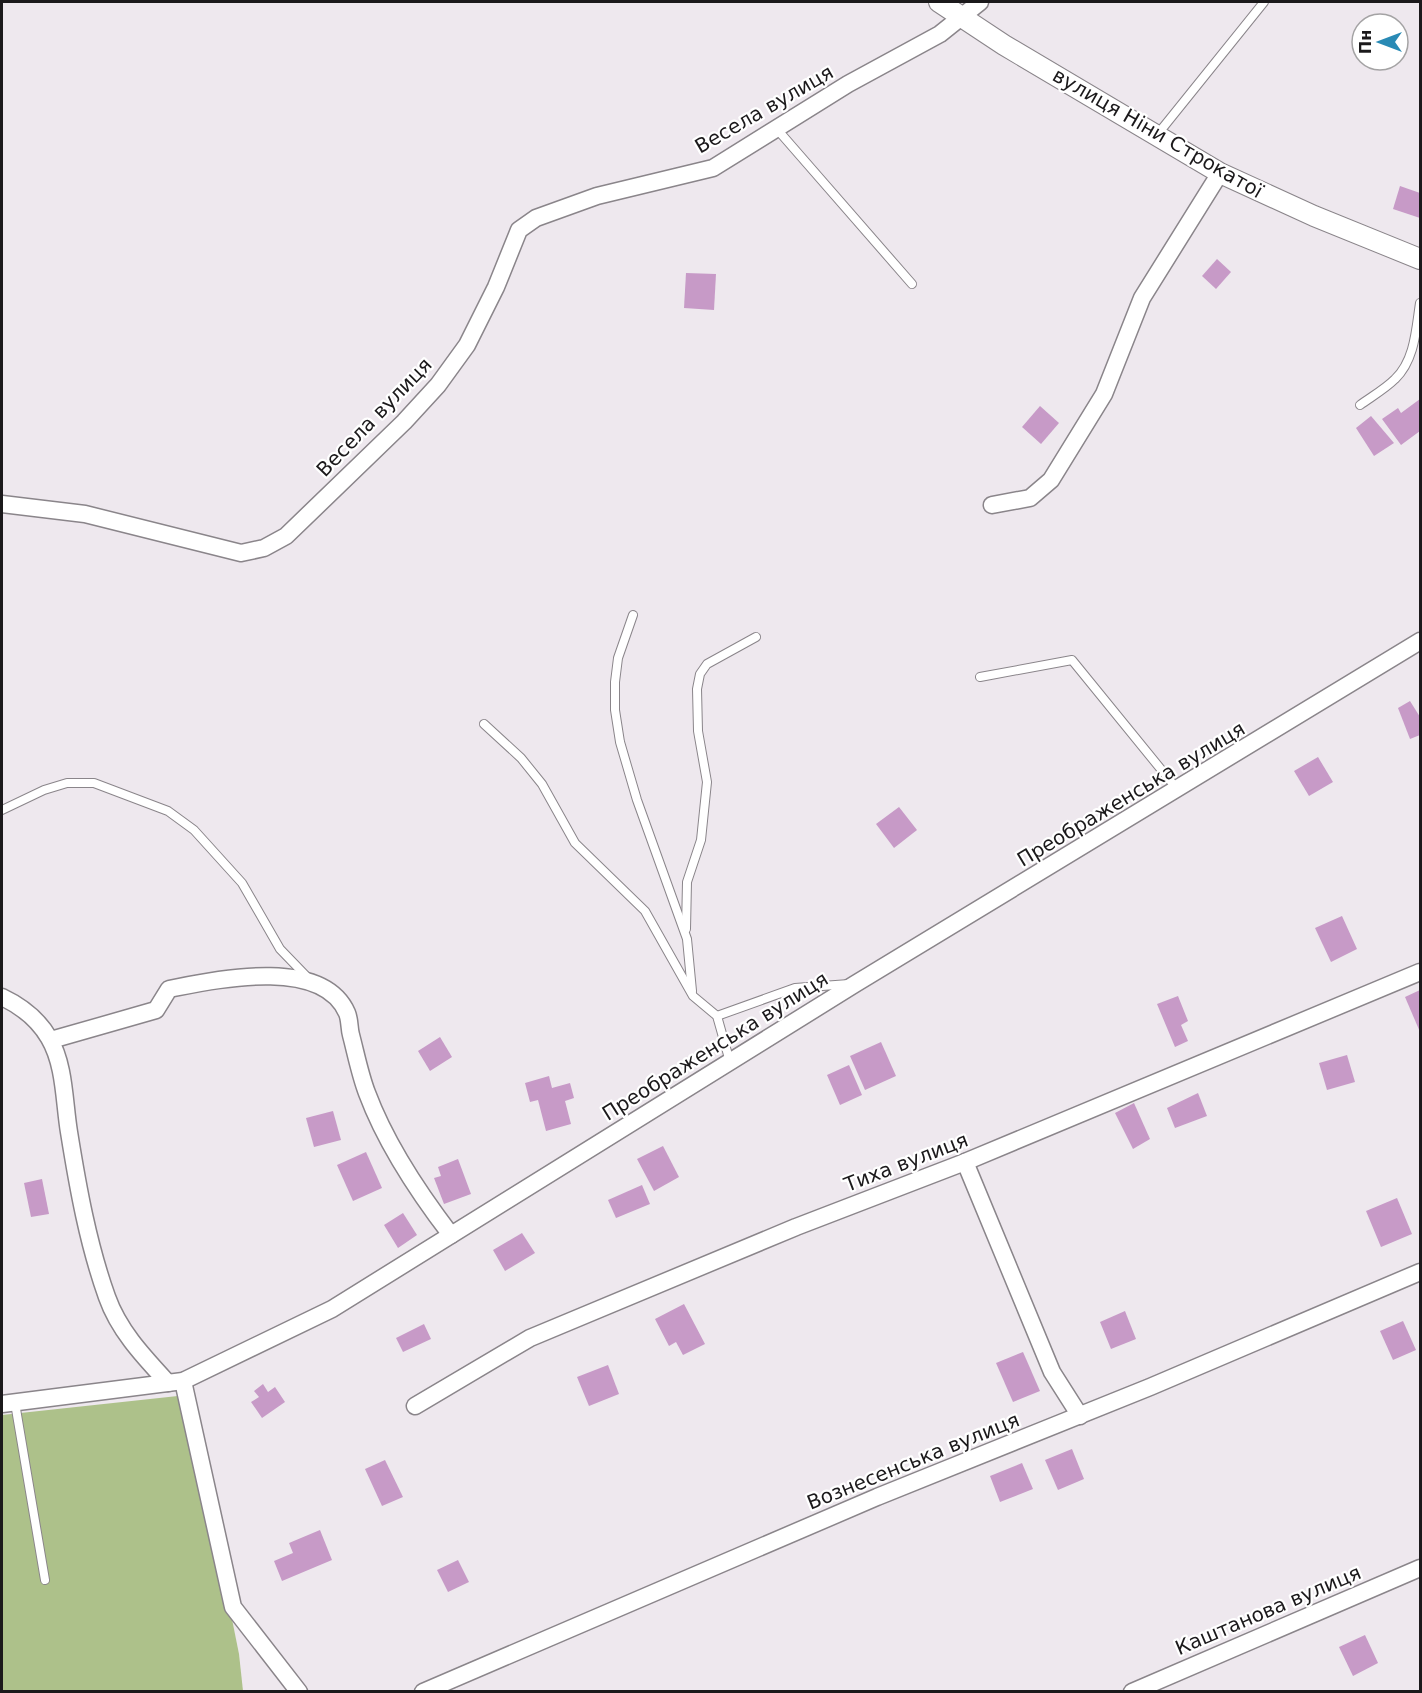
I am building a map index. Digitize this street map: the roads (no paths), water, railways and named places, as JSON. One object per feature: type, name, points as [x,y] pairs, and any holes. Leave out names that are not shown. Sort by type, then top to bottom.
[{"type":"street","name":"вулиця Ніни Строкатої","points":[[939,2],[1004,45],[1220,173],[1314,216],[1420,260]]},
{"type":"street","name":"Весела вулиця","points":[[2,504],[85,514],[241,553],[264,548],[286,536],[404,422],[438,385],[467,345],[496,287],[519,231],[536,218],[597,196],[713,168],[848,84],[940,34],[963,18],[980,2]]},
{"type":"street","points":[[992,505],[1030,498],[1051,480],[1104,394],[1142,298],[1220,173]]},
{"type":"street","name":"Преображенська вулиця","points":[[8,1404],[176,1382],[332,1309],[855,984],[1420,641]]},
{"type":"street","name":"Тиха вулиця","points":[[414,1406],[530,1338],[753,1245],[965,1162],[1420,972]]},
{"type":"street","points":[[51,1040],[156,1010],[169,989],[216,980],[249,975],[284,977],[315,986],[336,996],[348,1014],[367,1093],[391,1145],[428,1205],[451,1234]]},
{"type":"street","points":[[2,997],[18,1004],[51,1040],[61,1074],[82,1209],[108,1300],[125,1333],[176,1382],[233,1607],[299,1692]]},
{"type":"street","points":[[965,1162],[1052,1372],[1080,1416]]},
{"type":"street","name":"Вознесенська вулиця","points":[[423,1692],[877,1497],[1080,1416],[1420,1272]]},
{"type":"street","name":"Каштанова вулиця","points":[[1132,1692],[1420,1568]]},
{"type":"lane","points":[[1157,135],[1264,2]]},
{"type":"lane","points":[[776,128],[912,284]]},
{"type":"lane","points":[[1360,405],[1395,379],[1407,362],[1414,344],[1420,303]]},
{"type":"lane","points":[[633,615],[618,658],[615,682],[615,710],[620,741],[637,800],[687,939]]},
{"type":"lane","points":[[693,996],[687,939],[687,882],[701,840],[706,782],[698,732],[697,689],[700,674],[707,664],[756,637]]},
{"type":"lane","points":[[980,677],[1072,660],[1177,790]]},
{"type":"lane","points":[[484,724],[521,758],[542,784],[575,843],[645,911],[693,996],[717,1016],[730,1062]]},
{"type":"lane","points":[[2,810],[44,790],[67,783],[94,783],[168,811],[194,830],[242,883],[280,949],[315,986]]},
{"type":"lane","points":[[717,1016],[795,988],[855,984]]},
{"type":"lane","points":[[8,1404],[45,1580]]}]
